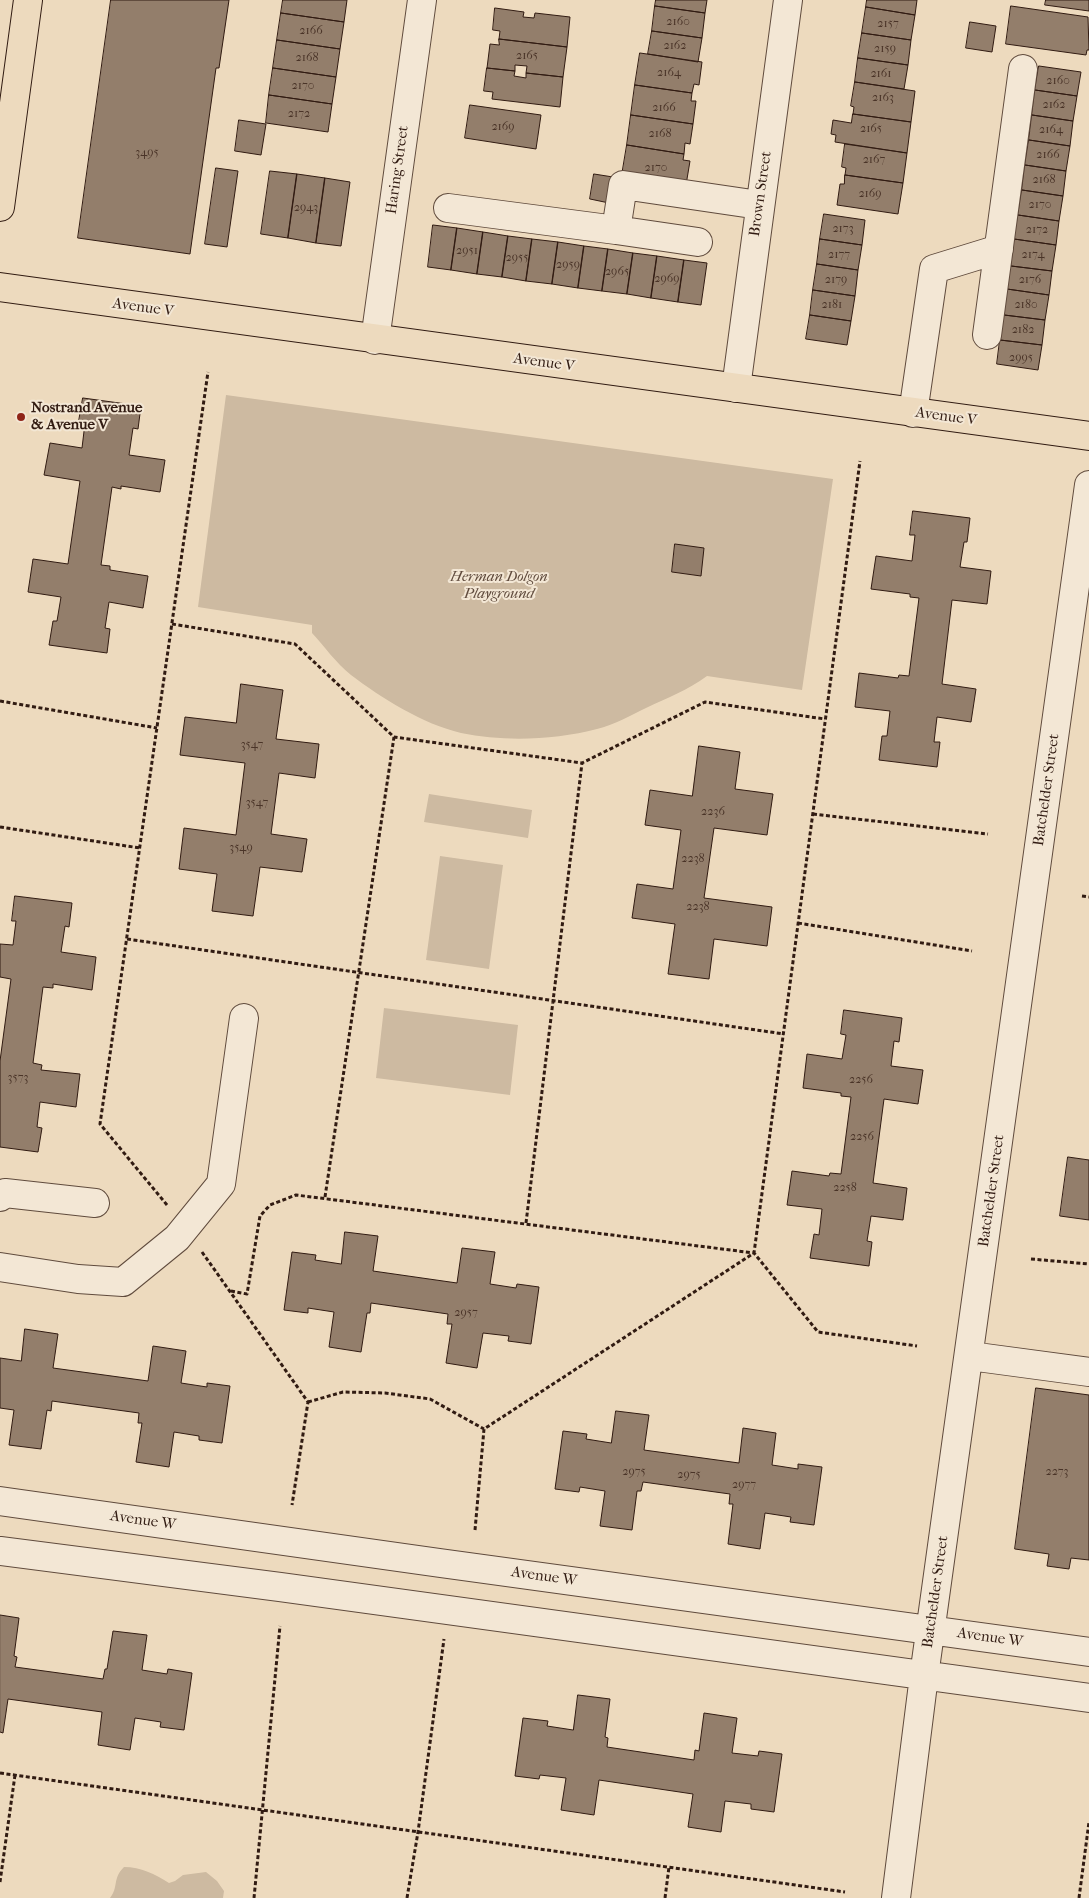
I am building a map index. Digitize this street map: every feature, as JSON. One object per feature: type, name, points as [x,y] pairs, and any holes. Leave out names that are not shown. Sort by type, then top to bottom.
[{"type":"main road","points":[[0,207],[28,0]]},
{"type":"main road","name":"Avenue V","points":[[0,287],[375,340],[1089,436]]},
{"type":"street","name":"Haring Street","points":[[375,340],[422,0]]},
{"type":"street","name":"Brown Street","points":[[736,388],[788,0]]},
{"type":"street","points":[[987,335],[1023,69]]},
{"type":"street","points":[[616,230],[623,185],[760,205]]},
{"type":"street","points":[[448,208],[698,242]]},
{"type":"street","points":[[913,413],[934,269],[999,249]]},
{"type":"street","name":"Batchelder Street","points":[[896,1898],[924,1676],[970,1356],[1089,485]]},
{"type":"street","points":[[0,1267],[78,1279],[123,1282],[186,1229],[221,1184],[244,1018]]},
{"type":"street","points":[[0,1197],[4,1193],[95,1203]]},
{"type":"street","points":[[970,1356],[1089,1372]]},
{"type":"street","name":"Avenue W","points":[[0,1500],[1089,1652]]},
{"type":"street","points":[[0,1551],[280,1587],[1089,1698]]},
{"type":"path","points":[[208,372],[100,1124],[186,1229],[308,1402],[292,1505]]},
{"type":"path","points":[[484,1429],[754,1252],[860,461]]},
{"type":"path","points":[[172,624],[296,644],[394,737],[582,763],[705,702],[826,719]]},
{"type":"path","points":[[0,701],[157,728]]},
{"type":"path","points":[[325,1197],[394,737]]},
{"type":"path","points":[[526,1223],[582,763]]},
{"type":"path","points":[[813,814],[988,834]]},
{"type":"path","points":[[0,827],[140,848]]},
{"type":"path","points":[[1082,896],[1089,897]]},
{"type":"path","points":[[798,923],[972,951]]},
{"type":"path","points":[[127,939],[784,1034]]},
{"type":"path","points":[[230,1291],[247,1294],[260,1216],[270,1205],[296,1195],[325,1197],[754,1252],[818,1332],[917,1346]]},
{"type":"path","points":[[1031,1259],[1089,1264]]},
{"type":"path","points":[[308,1402],[343,1392],[385,1393],[430,1400],[484,1429]]},
{"type":"path","points":[[475,1530],[484,1429]]},
{"type":"path","points":[[254,1898],[280,1626]]},
{"type":"path","points":[[407,1898],[445,1635]]},
{"type":"path","points":[[0,1773],[845,1892]]},
{"type":"path","points":[[0,1882],[15,1776]]},
{"type":"path","points":[[1079,1898],[1089,1822]]},
{"type":"path","points":[[665,1898],[669,1868]]},
{"type":"green space","name":"Herman Dolgon Playground","points":[[226,395],[833,479],[802,690],[707,676],[677,694],[597,729],[564,736],[547,737],[512,739],[477,736],[447,729],[417,717],[376,692],[351,675],[335,660],[312,633],[312,625],[198,607]]},
{"type":"green space","points":[[429,794],[532,810],[528,838],[424,822]]},
{"type":"green space","points":[[440,856],[503,865],[489,969],[426,960]]},
{"type":"green space","points":[[384,1008],[518,1025],[510,1095],[376,1078]]},
{"type":"green space","points":[[124,1867],[148,1872],[169,1883],[183,1875],[206,1872],[217,1881],[224,1891],[223,1898],[110,1898],[113,1894],[118,1875]]},
{"type":"building","points":[[111,0],[229,0],[219,68],[216,68],[190,254],[78,238]]},
{"type":"building","points":[[283,0],[347,0],[344,22],[281,13]]},
{"type":"building","points":[[656,0],[707,0],[705,13],[655,6]]},
{"type":"building","points":[[867,0],[917,0],[915,15],[866,7]]},
{"type":"building","points":[[1046,0],[1089,0],[1089,11],[1045,5]]},
{"type":"building","points":[[655,6],[705,13],[702,38],[652,31]]},
{"type":"building","points":[[1011,6],[1088,17],[1089,50],[1087,50],[1086,55],[1006,44]]},
{"type":"building","points":[[866,7],[915,15],[911,40],[862,33]]},
{"type":"building","points":[[495,8],[524,12],[523,17],[534,18],[535,13],[570,17],[567,47],[499,39],[500,31],[493,30]]},
{"type":"building","points":[[281,13],[344,22],[340,49],[277,40]]},
{"type":"building","points":[[970,22],[996,26],[992,52],[966,48]]},
{"type":"building","points":[[652,31],[702,38],[698,62],[648,54]]},
{"type":"building","points":[[862,33],[911,40],[908,65],[858,58]]},
{"type":"building","points":[[499,39],[567,47],[563,77],[526,73],[527,66],[515,65],[515,71],[487,68],[490,44],[499,45]]},
{"type":"building","points":[[277,40],[340,49],[336,77],[273,68]]},
{"type":"building","points":[[640,53],[702,62],[699,85],[694,84],[692,93],[635,85]]},
{"type":"building","points":[[858,58],[908,65],[904,89],[855,82]]},
{"type":"building","points":[[1039,66],[1081,72],[1077,96],[1035,90]]},
{"type":"building","points":[[273,68],[336,77],[332,104],[269,95]]},
{"type":"building","points":[[487,68],[515,71],[514,76],[526,78],[526,73],[563,77],[560,107],[492,99],[493,92],[484,91]]},
{"type":"building","points":[[855,82],[915,91],[911,122],[853,114],[854,107],[851,106]]},
{"type":"building","points":[[635,85],[692,93],[691,101],[696,101],[693,124],[631,115]]},
{"type":"building","points":[[1035,90],[1077,96],[1073,121],[1032,115]]},
{"type":"building","points":[[269,95],[332,104],[328,132],[266,123]]},
{"type":"building","points":[[470,105],[541,115],[536,149],[465,138]]},
{"type":"building","points":[[853,114],[911,122],[907,153],[835,142],[836,135],[831,134],[833,120],[851,123]]},
{"type":"building","points":[[631,115],[693,124],[690,144],[685,143],[684,154],[627,145]]},
{"type":"building","points":[[1032,115],[1073,121],[1070,146],[1029,140]]},
{"type":"building","points":[[239,120],[266,124],[261,155],[235,151]]},
{"type":"building","points":[[1029,140],[1070,146],[1066,171],[1025,165]]},
{"type":"building","points":[[845,144],[907,153],[903,183],[845,175],[846,168],[842,167]]},
{"type":"building","points":[[627,145],[684,154],[683,160],[690,161],[686,185],[622,175]]},
{"type":"building","points":[[1025,165],[1066,171],[1063,196],[1022,190]]},
{"type":"building","points":[[216,168],[238,171],[227,247],[205,244]]},
{"type":"building","points":[[270,171],[297,174],[288,238],[261,234]]},
{"type":"building","points":[[297,174],[325,178],[316,243],[288,238]]},
{"type":"building","points":[[594,174],[613,177],[609,203],[590,199]]},
{"type":"building","points":[[845,175],[903,183],[898,214],[837,205],[840,184],[844,184]]},
{"type":"building","points":[[325,178],[350,182],[341,246],[316,243]]},
{"type":"building","points":[[1022,190],[1063,196],[1059,221],[1018,215]]},
{"type":"building","points":[[824,214],[865,220],[862,245],[820,239]]},
{"type":"building","points":[[1018,215],[1059,221],[1056,245],[1014,239]]},
{"type":"building","points":[[433,225],[457,228],[451,270],[428,267]]},
{"type":"building","points":[[457,228],[483,232],[477,274],[451,270]]},
{"type":"building","points":[[483,232],[508,236],[502,277],[477,274]]},
{"type":"building","points":[[508,236],[532,239],[526,281],[502,277]]},
{"type":"building","points":[[532,239],[558,242],[552,284],[526,281]]},
{"type":"building","points":[[820,239],[862,245],[858,270],[817,264]]},
{"type":"building","points":[[1014,239],[1056,245],[1052,271],[1011,266]]},
{"type":"building","points":[[558,242],[584,246],[578,288],[552,284]]},
{"type":"building","points":[[584,246],[608,249],[602,291],[578,288]]},
{"type":"building","points":[[608,249],[633,253],[627,294],[602,291]]},
{"type":"building","points":[[633,253],[657,256],[651,298],[627,294]]},
{"type":"building","points":[[657,256],[684,260],[678,302],[651,298]]},
{"type":"building","points":[[684,260],[707,263],[701,305],[678,302]]},
{"type":"building","points":[[817,264],[858,270],[855,296],[813,290]]},
{"type":"building","points":[[1011,266],[1052,271],[1049,295],[1007,289]]},
{"type":"building","points":[[1007,289],[1049,295],[1045,320],[1004,315]]},
{"type":"building","points":[[813,290],[855,296],[851,321],[810,315]]},
{"type":"building","points":[[810,315],[851,321],[847,345],[806,339]]},
{"type":"building","points":[[1004,315],[1045,320],[1042,345],[1000,340]]},
{"type":"building","points":[[1000,340],[1042,345],[1038,370],[997,364]]},
{"type":"building","points":[[83,398],[141,406],[138,429],[133,428],[129,455],[165,460],[160,492],[121,486],[121,489],[112,487],[101,565],[110,566],[110,570],[148,576],[143,608],[109,602],[105,628],[110,629],[107,653],[49,645],[53,621],[57,621],[61,597],[28,592],[33,559],[68,564],[80,481],[44,475],[50,443],[82,448],[85,423],[79,421]]},
{"type":"building","points":[[913,511],[970,518],[967,542],[964,542],[960,567],[991,571],[987,604],[952,600],[942,684],[976,689],[971,722],[937,717],[934,742],[940,742],[937,767],[879,760],[882,736],[887,736],[890,711],[855,707],[859,673],[898,678],[899,675],[909,676],[919,598],[910,597],[910,594],[871,589],[876,556],[912,561],[915,535],[910,535]]},
{"type":"building","points":[[675,544],[704,548],[701,576],[672,572]]},
{"type":"building","points":[[241,684],[283,690],[276,739],[319,744],[315,778],[279,773],[271,834],[307,839],[302,872],[260,867],[253,916],[212,911],[217,874],[179,869],[184,828],[236,835],[245,763],[180,755],[185,717],[236,723]]},
{"type":"building","points":[[699,746],[740,752],[735,789],[773,794],[767,835],[714,828],[704,898],[772,907],[767,946],[714,939],[709,979],[668,974],[675,924],[632,918],[637,884],[673,889],[681,830],[645,825],[650,790],[692,796]]},
{"type":"building","points":[[15,896],[72,903],[69,927],[65,926],[61,952],[96,957],[92,990],[53,984],[53,988],[43,987],[33,1063],[42,1065],[41,1070],[80,1074],[76,1107],[40,1102],[37,1127],[42,1128],[38,1152],[0,1147],[0,1061],[11,979],[0,977],[0,944],[13,945],[16,921],[12,921]]},
{"type":"building","points":[[844,1010],[902,1018],[899,1042],[894,1041],[891,1066],[923,1070],[918,1104],[884,1099],[873,1183],[907,1188],[903,1220],[871,1216],[867,1241],[872,1242],[869,1266],[810,1258],[814,1234],[819,1235],[822,1209],[787,1205],[792,1171],[829,1176],[830,1173],[841,1174],[851,1097],[841,1096],[841,1093],[803,1088],[807,1054],[842,1059],[846,1035],[841,1034]]},
{"type":"building","points":[[1068,1157],[1089,1160],[1089,1220],[1060,1216]]},
{"type":"building","points":[[345,1232],[378,1236],[373,1271],[457,1283],[462,1248],[495,1252],[490,1284],[516,1288],[517,1284],[539,1287],[531,1344],[508,1341],[509,1336],[483,1333],[477,1368],[446,1363],[452,1324],[447,1324],[448,1314],[371,1303],[370,1313],[367,1313],[361,1352],[329,1347],[334,1312],[308,1308],[308,1313],[284,1310],[292,1252],[316,1255],[315,1260],[341,1264]]},
{"type":"building","points":[[25,1329],[58,1334],[53,1368],[148,1381],[153,1346],[186,1351],[181,1383],[207,1387],[207,1383],[230,1386],[222,1443],[199,1440],[199,1436],[174,1432],[169,1467],[136,1462],[142,1423],[138,1423],[139,1413],[52,1401],[51,1411],[47,1410],[41,1449],[9,1445],[14,1410],[0,1408],[0,1358],[21,1361]]},
{"type":"building","points":[[1036,1388],[1089,1395],[1089,1560],[1071,1558],[1069,1569],[1047,1566],[1049,1554],[1015,1549]]},
{"type":"building","points":[[616,1411],[649,1415],[644,1450],[739,1463],[743,1428],[776,1433],[772,1465],[798,1469],[798,1464],[822,1467],[814,1525],[790,1522],[791,1517],[765,1513],[760,1549],[728,1544],[733,1504],[729,1504],[730,1494],[643,1482],[641,1491],[637,1491],[632,1530],[600,1526],[605,1491],[580,1487],[579,1492],[555,1489],[563,1431],[587,1434],[586,1439],[611,1443]]},
{"type":"building","points":[[0,1615],[19,1618],[14,1656],[17,1657],[15,1667],[103,1679],[105,1669],[107,1669],[113,1631],[147,1635],[142,1670],[167,1674],[168,1669],[192,1673],[184,1730],[160,1727],[161,1722],[135,1718],[130,1750],[98,1745],[102,1712],[8,1699],[3,1733],[0,1732]]},
{"type":"building","points":[[578,1695],[610,1699],[605,1737],[608,1738],[607,1747],[694,1760],[695,1750],[699,1751],[704,1713],[737,1718],[732,1753],[758,1756],[759,1751],[782,1754],[774,1812],[751,1809],[751,1804],[725,1801],[721,1832],[688,1827],[693,1794],[599,1780],[594,1815],[561,1810],[566,1778],[540,1775],[539,1779],[515,1776],[523,1718],[548,1721],[547,1726],[573,1730]]},
{"type":"place","name":"Nostrand Avenue & Avenue V","points":[[21,417]]}]
